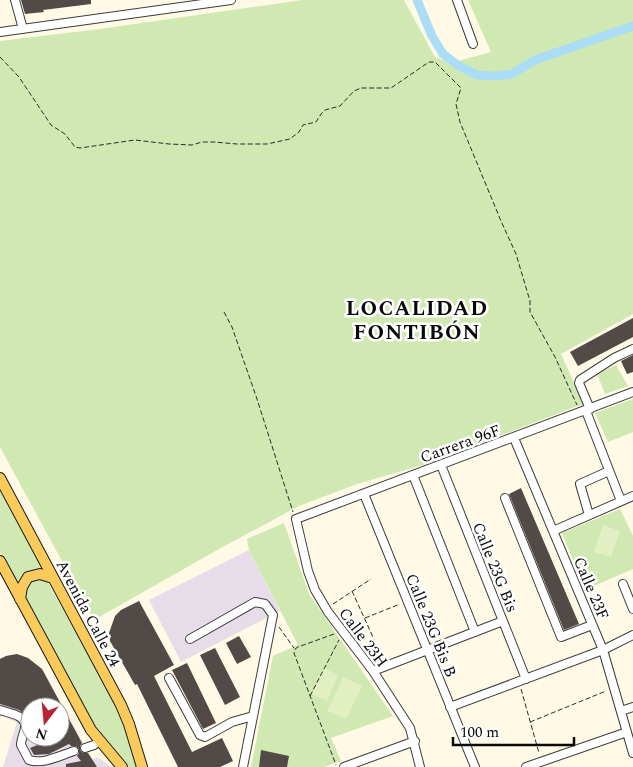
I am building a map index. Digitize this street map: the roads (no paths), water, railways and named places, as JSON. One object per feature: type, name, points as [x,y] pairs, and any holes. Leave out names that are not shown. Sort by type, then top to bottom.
[{"type":"main road","name":"Avenida Calle 24","points":[[0,478],[121,705],[142,767]]},
{"type":"main road","points":[[0,561],[77,704],[99,741],[122,767]]},
{"type":"main road","points":[[20,598],[22,587],[28,577],[40,574],[53,578]]},
{"type":"street","points":[[15,0],[23,29]]},
{"type":"street","points":[[0,32],[231,0]]},
{"type":"street","points":[[457,0],[473,44]]},
{"type":"street","points":[[621,501],[585,411],[579,383],[580,380],[614,358],[633,349]]},
{"type":"street","name":"Carrera 96F","points":[[296,519],[633,392]]},
{"type":"street","name":"Calle 23F","points":[[514,438],[603,650],[633,754]]},
{"type":"street","name":"Calle 23G Bis","points":[[441,465],[503,621],[523,680]]},
{"type":"street","points":[[589,515],[580,484],[609,471]]},
{"type":"street","points":[[413,475],[474,632]]},
{"type":"street","name":"Calle 23G Bis B","points":[[364,494],[475,767]]},
{"type":"street","points":[[553,531],[633,496]]},
{"type":"street","points":[[505,498],[561,637],[592,625]]},
{"type":"street","name":"Calle 23H","points":[[296,519],[314,590],[373,671],[410,728],[415,741],[420,767]]},
{"type":"street","points":[[623,584],[633,609]]},
{"type":"street","points":[[190,639],[255,602],[265,604],[270,609],[273,619],[268,632],[243,767]]},
{"type":"street","points":[[373,671],[503,621]]},
{"type":"street","points":[[450,707],[603,650],[633,635]]},
{"type":"street","points":[[169,678],[200,735],[205,737],[232,722],[253,716]]},
{"type":"street","points":[[621,711],[633,707]]},
{"type":"street","points":[[0,710],[22,718],[24,721],[25,728],[21,745],[30,760],[36,762],[74,751]]},
{"type":"street","points":[[526,767],[542,762],[552,763],[627,732]]},
{"type":"street","points":[[85,748],[99,741]]},
{"type":"street","points":[[344,767],[415,741]]},
{"type":"waterway","points":[[417,0],[432,36],[443,54],[459,66],[477,75],[495,76],[512,74],[535,60],[633,26]]},
{"type":"district","name":"LOCALIDAD FONTIBÓN","points":[[417,320]]}]
